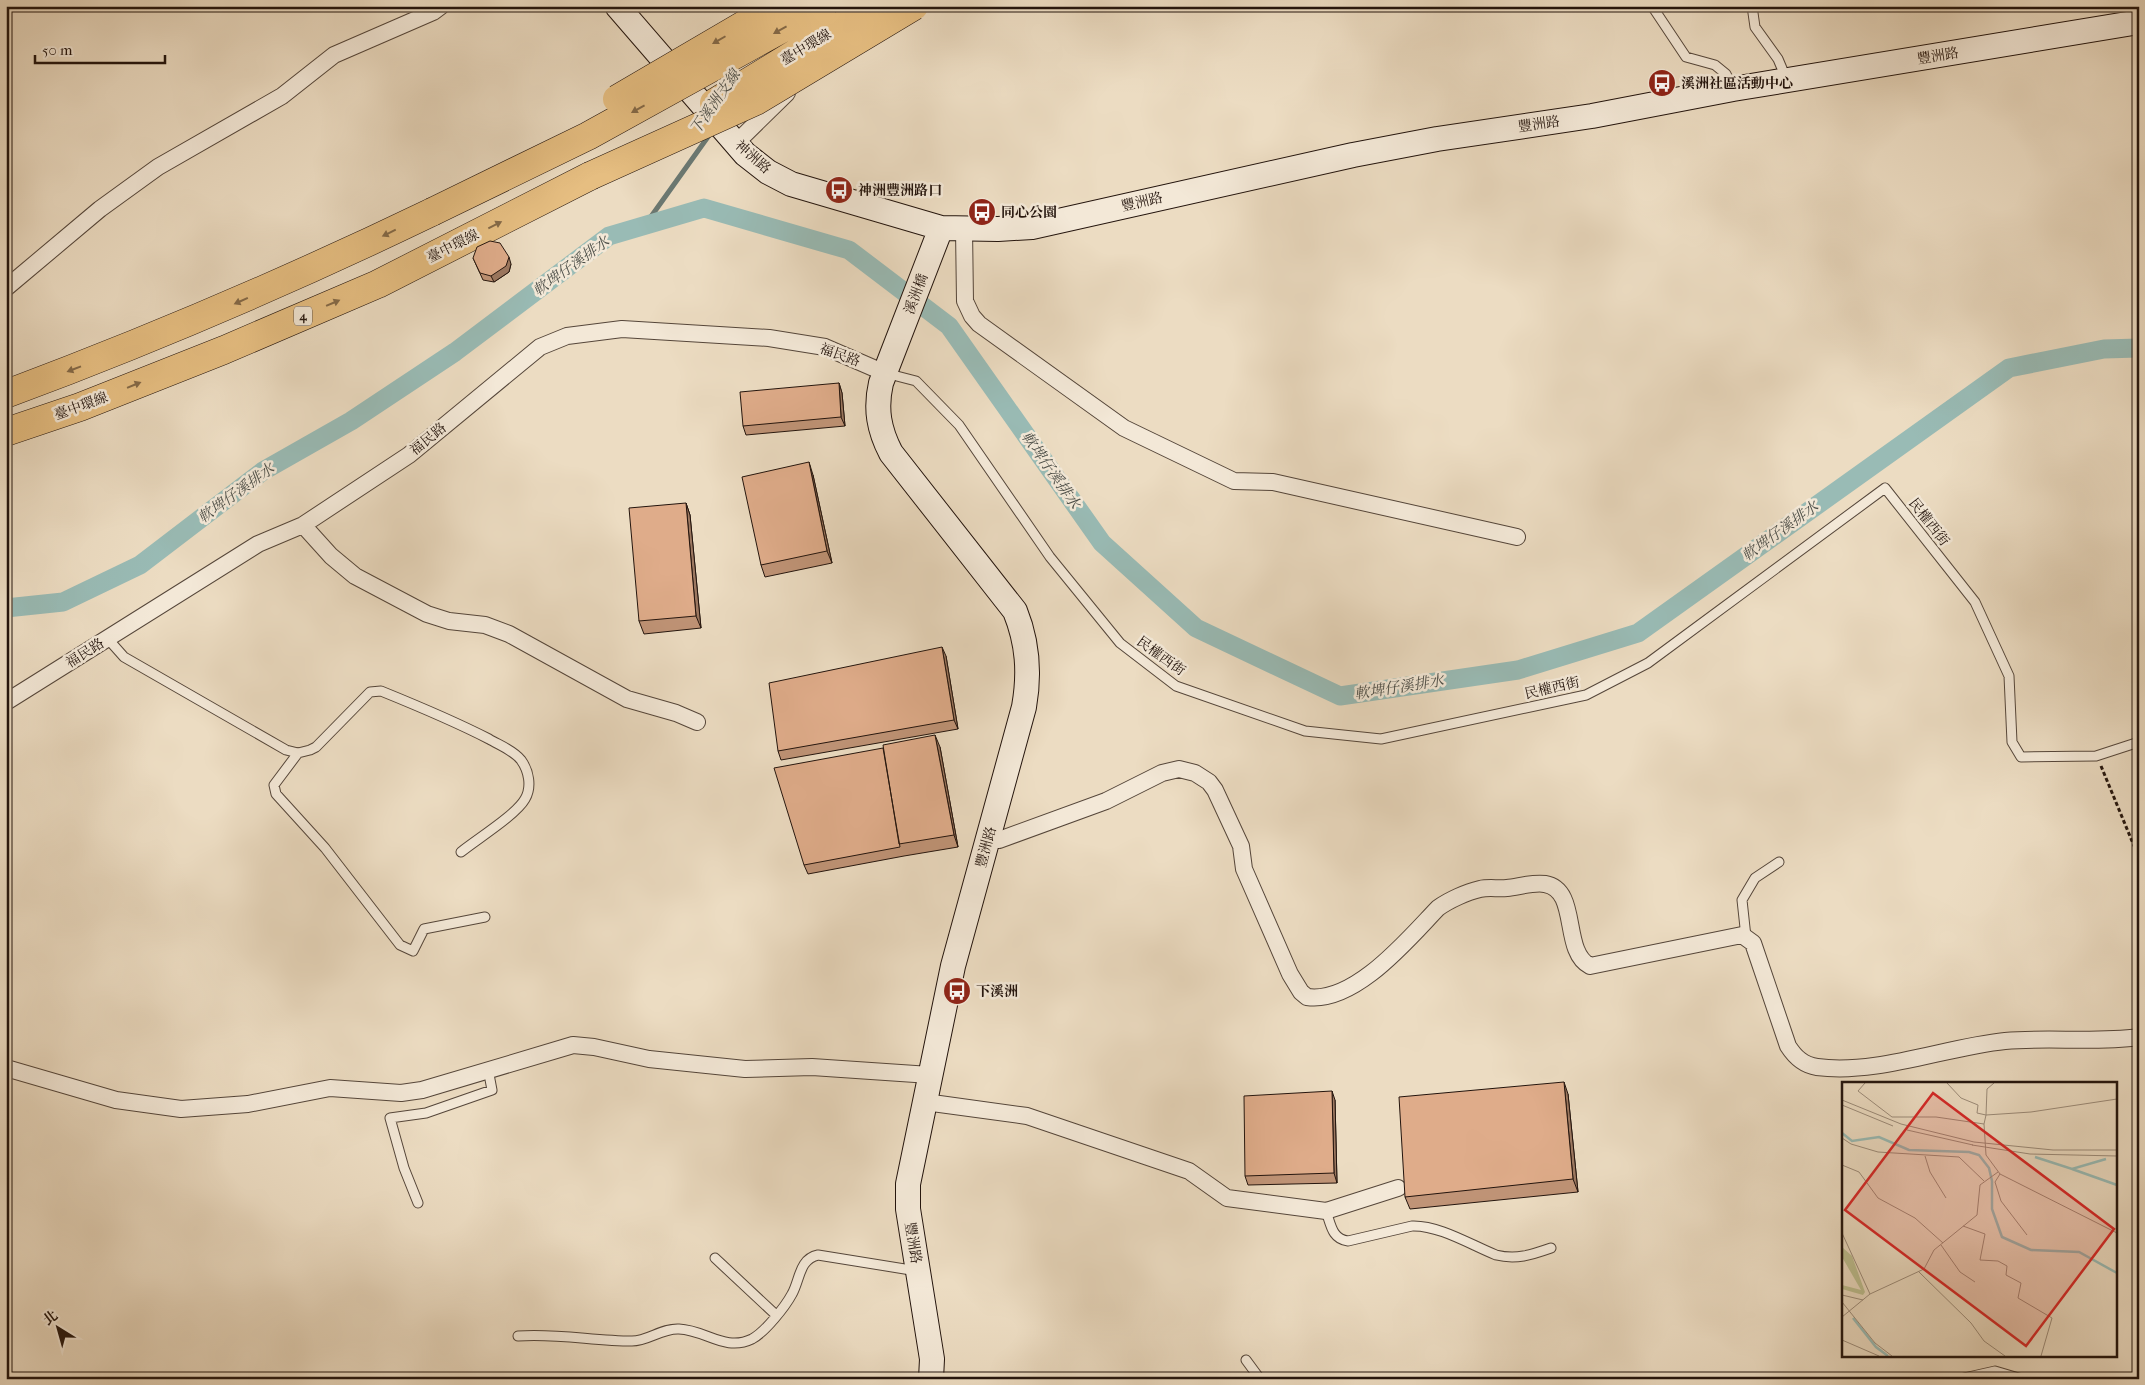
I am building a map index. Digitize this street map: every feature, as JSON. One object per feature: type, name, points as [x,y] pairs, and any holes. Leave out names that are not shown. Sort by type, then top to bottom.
[{"type":"highway","points":[[432,212],[565,130],[776,6]]},
{"type":"highway","name":"臺中環線","points":[[6,394],[213,313],[333,260],[588,136],[823,6]]},
{"type":"highway","name":"臺中環線","points":[[6,432],[80,407],[224,350],[378,284],[590,176],[874,6]]},
{"type":"highway","points":[[590,176],[756,101],[914,6]]},
{"type":"street","points":[[6,288],[100,209],[158,167],[282,96],[334,56],[433,12],[441,6]]},
{"type":"street","name":"神洲路","points":[[617,6],[736,144],[756,164],[791,184],[941,228]]},
{"type":"street","points":[[736,144],[785,95],[925,6]]},
{"type":"street","name":"豐洲路","points":[[941,228],[1032,227],[1353,155],[1437,139],[1592,116],[1733,89],[2139,22]]},
{"type":"street","name":"溪洲橋","points":[[887,366],[941,228]]},
{"type":"street","points":[[964,229],[965,301],[978,324],[1124,428],[1234,481],[1273,482],[1517,537]]},
{"type":"street","name":"福民路","points":[[6,702],[258,544],[304,524],[410,455],[540,347],[567,336],[622,329],[769,338],[825,347],[887,366]]},
{"type":"street","name":"豐洲路","points":[[887,366],[878,394],[880,430],[891,453],[1015,611],[1024,638],[1029,670],[1026,698],[953,966],[930,1075],[908,1196],[908,1208],[932,1360],[931,1379]]},
{"type":"street","points":[[304,524],[331,556],[355,576],[427,614],[449,621],[485,625],[509,634],[627,699],[676,713],[697,722]]},
{"type":"street","points":[[989,837],[999,840],[1106,801],[1162,773],[1179,770],[1195,773],[1209,782],[1215,790],[1241,846],[1244,870],[1290,974],[1301,992],[1312,998],[1332,994],[1358,982],[1394,955],[1438,908],[1479,889],[1503,889],[1544,883],[1556,889],[1566,905],[1578,956],[1590,966],[1742,935],[1746,937],[1753,944],[1788,1046],[1797,1059],[1810,1066],[1842,1068],[1893,1063],[2006,1041],[2139,1037]]},
{"type":"street","points":[[6,1068],[116,1100],[181,1108],[248,1104],[330,1088],[401,1092],[422,1090],[565,1046],[583,1045],[649,1059],[745,1069],[812,1067],[930,1075]]},
{"type":"street","points":[[925,1102],[1027,1116],[1189,1171],[1227,1198],[1326,1212],[1398,1188]]},
{"type":"lane","points":[[1652,6],[1686,57],[1715,65],[1726,74],[1733,89]]},
{"type":"lane","points":[[1752,6],[1755,26],[1778,59],[1787,81]]},
{"type":"lane","name":"民權西街","points":[[887,366],[916,381],[959,425],[1050,557],[1120,643],[1176,686],[1305,730],[1381,739],[1586,695],[1648,663],[1885,488],[1975,602],[2009,676],[2012,742],[2021,757],[2096,756],[2139,742]]},
{"type":"lane","points":[[108,639],[124,657],[286,750],[298,753],[316,747],[370,692],[381,691],[451,719],[509,750],[520,759],[527,772],[529,787],[527,796],[516,810],[461,852]]},
{"type":"lane","points":[[298,753],[274,786],[276,794],[325,848],[400,946],[413,951],[424,929],[485,917]]},
{"type":"lane","points":[[1746,937],[1742,900],[1754,878],[1779,862]]},
{"type":"lane","points":[[418,1203],[404,1168],[390,1118],[426,1113],[492,1090],[488,1069]]},
{"type":"lane","points":[[1326,1212],[1335,1236],[1348,1241],[1422,1225],[1439,1230],[1506,1258],[1525,1257],[1550,1248]]},
{"type":"lane","points":[[518,1336],[540,1334],[634,1341],[676,1328],[728,1344],[737,1344],[754,1338],[761,1333],[793,1294],[806,1262],[813,1256],[818,1255],[918,1271]]},
{"type":"lane","points":[[715,1258],[776,1315]]},
{"type":"lane","points":[[1246,1360],[1260,1379]]},
{"type":"lane","points":[[1964,1378],[1995,1371],[2022,1379]]},
{"type":"path","points":[[2096,756],[2139,858]]},
{"type":"building","points":[[490,241],[500,243],[509,257],[506,266],[491,276],[480,273],[473,258],[477,247]]},
{"type":"building","points":[[839,383],[841,417],[743,426],[740,392]]},
{"type":"building","points":[[809,462],[827,551],[761,565],[742,477]]},
{"type":"building","points":[[686,503],[696,616],[639,621],[629,508]]},
{"type":"building","points":[[942,647],[954,720],[778,751],[769,683]]},
{"type":"building","points":[[935,735],[954,835],[899,844],[883,745]]},
{"type":"building","points":[[883,748],[900,847],[804,865],[774,768]]},
{"type":"building","points":[[1564,1082],[1573,1179],[1405,1197],[1399,1097]]},
{"type":"building","points":[[1332,1091],[1334,1173],[1245,1176],[1244,1096]]},
{"type":"waterway","name":"下溪洲支線","points":[[645,225],[710,134]]},
{"type":"waterway","name":"軟埤仔溪排水","points":[[6,608],[63,602],[140,565],[263,471],[351,421],[455,352],[609,236],[704,208],[849,250],[949,326],[1102,543],[1196,628],[1340,696],[1518,670],[1638,633],[2009,368],[2104,349],[2139,348]]},
{"type":"place","name":"溪洲社區活動中心","points":[[1662,83]]},
{"type":"place","name":"神洲豐洲路口","points":[[839,190]]},
{"type":"place","name":"同心公園","points":[[982,212]]},
{"type":"place","name":"下溪洲","points":[[957,991]]}]
